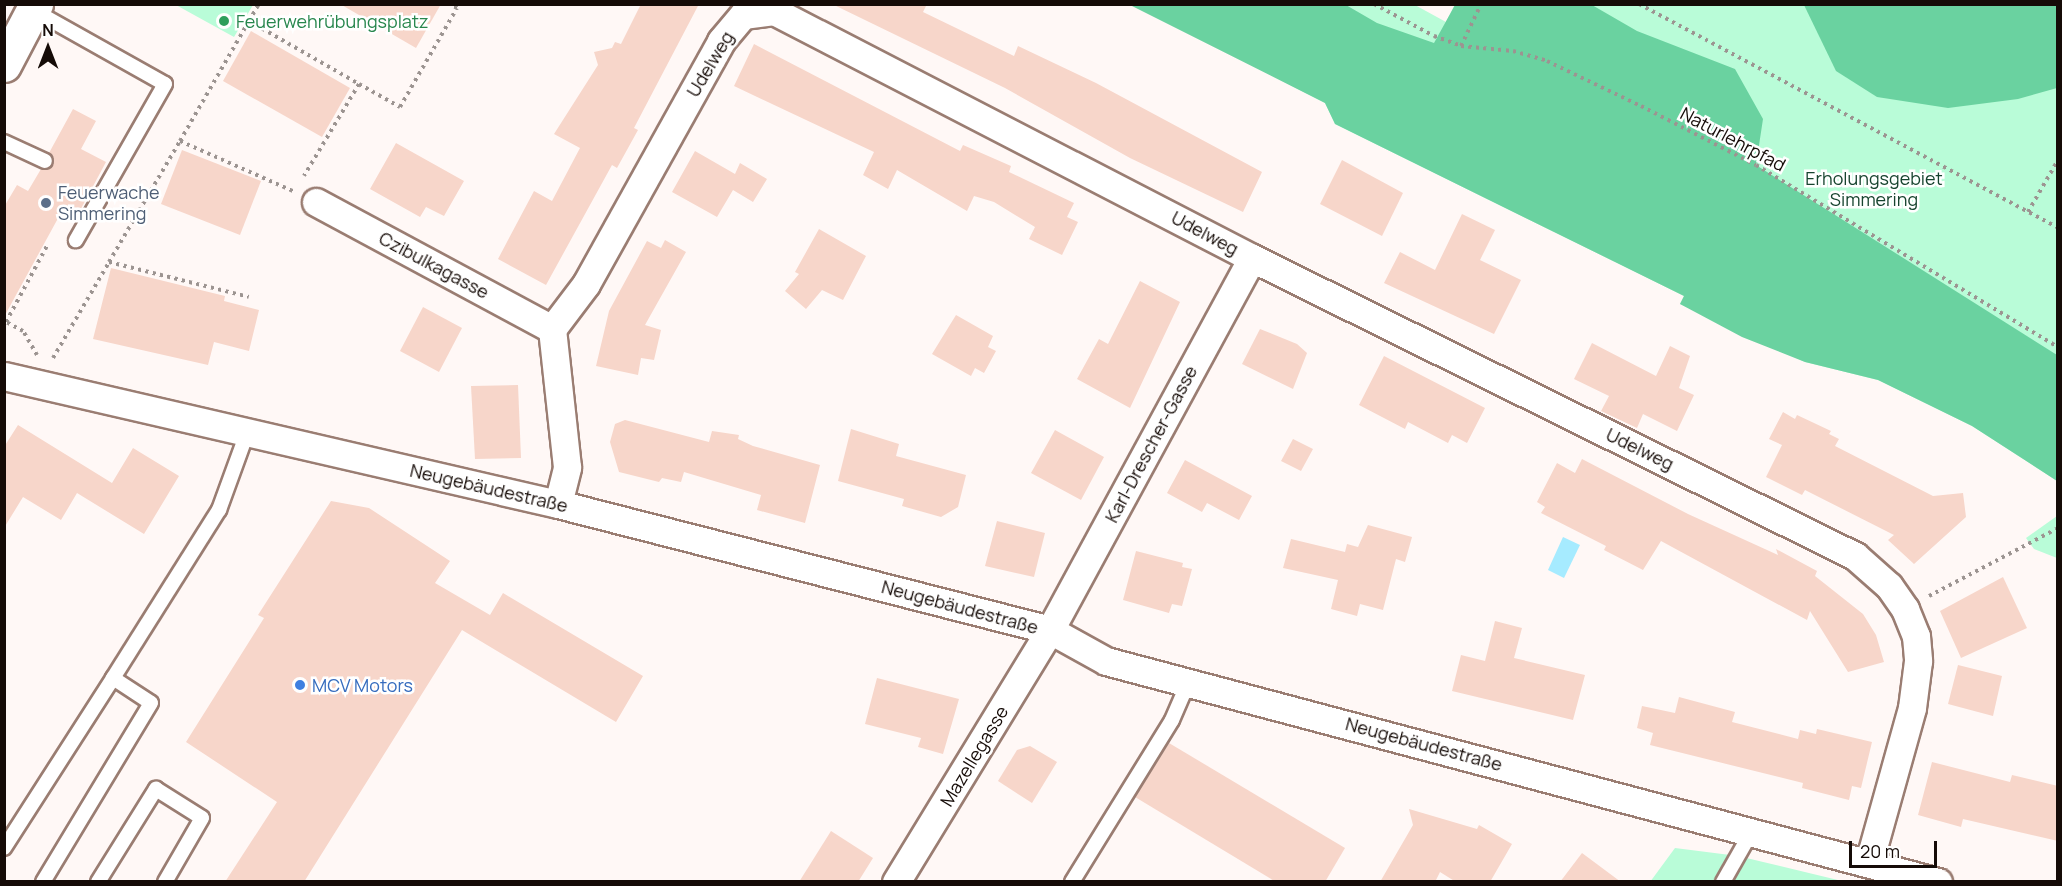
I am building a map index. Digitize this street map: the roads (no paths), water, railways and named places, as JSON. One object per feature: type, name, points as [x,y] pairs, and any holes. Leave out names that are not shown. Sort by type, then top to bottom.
[{"type":"main road","points":[[4,65],[34,7]]},
{"type":"street","name":"Udelweg","points":[[552,328],[586,284],[721,41],[743,15],[759,11],[789,17],[1252,258],[1837,545],[1873,570],[1905,609],[1916,636],[1917,686],[1866,872]]},
{"type":"street","name":"Czibulkagasse","points":[[316,202],[552,328]]},
{"type":"street","name":"Karl-Drescher-Gasse","points":[[1050,630],[1252,258]]},
{"type":"street","points":[[552,328],[567,467],[558,504]]},
{"type":"street","name":"Neugebäudestraße","points":[[21,381],[558,504],[1050,630],[1094,657],[1752,831],[1866,872],[1938,882]]},
{"type":"street","name":"Mazellegasse","points":[[896,882],[1050,630]]},
{"type":"lane","points":[[34,7],[165,84],[76,240]]},
{"type":"lane","points":[[4,142],[45,161]]},
{"type":"lane","points":[[4,848],[219,510],[247,433]]},
{"type":"lane","points":[[43,882],[151,703],[113,678]]},
{"type":"lane","points":[[1072,882],[1172,720],[1188,683]]},
{"type":"lane","points":[[99,882],[156,789],[202,818],[165,882]]},
{"type":"lane","points":[[1722,882],[1752,831]]},
{"type":"water","points":[[1563,537],[1580,545],[1564,578],[1548,570]]},
{"type":"place","name":"Feuerwehrübungsplatz","points":[[224,21]]},
{"type":"place","name":"Feuerwache Simmering","points":[[46,203]]},
{"type":"place","name":"MCV Motors","points":[[300,685]]},
{"type":"park label","name":"Erholungsgebiet Simmering","points":[[1874,189]]}]
